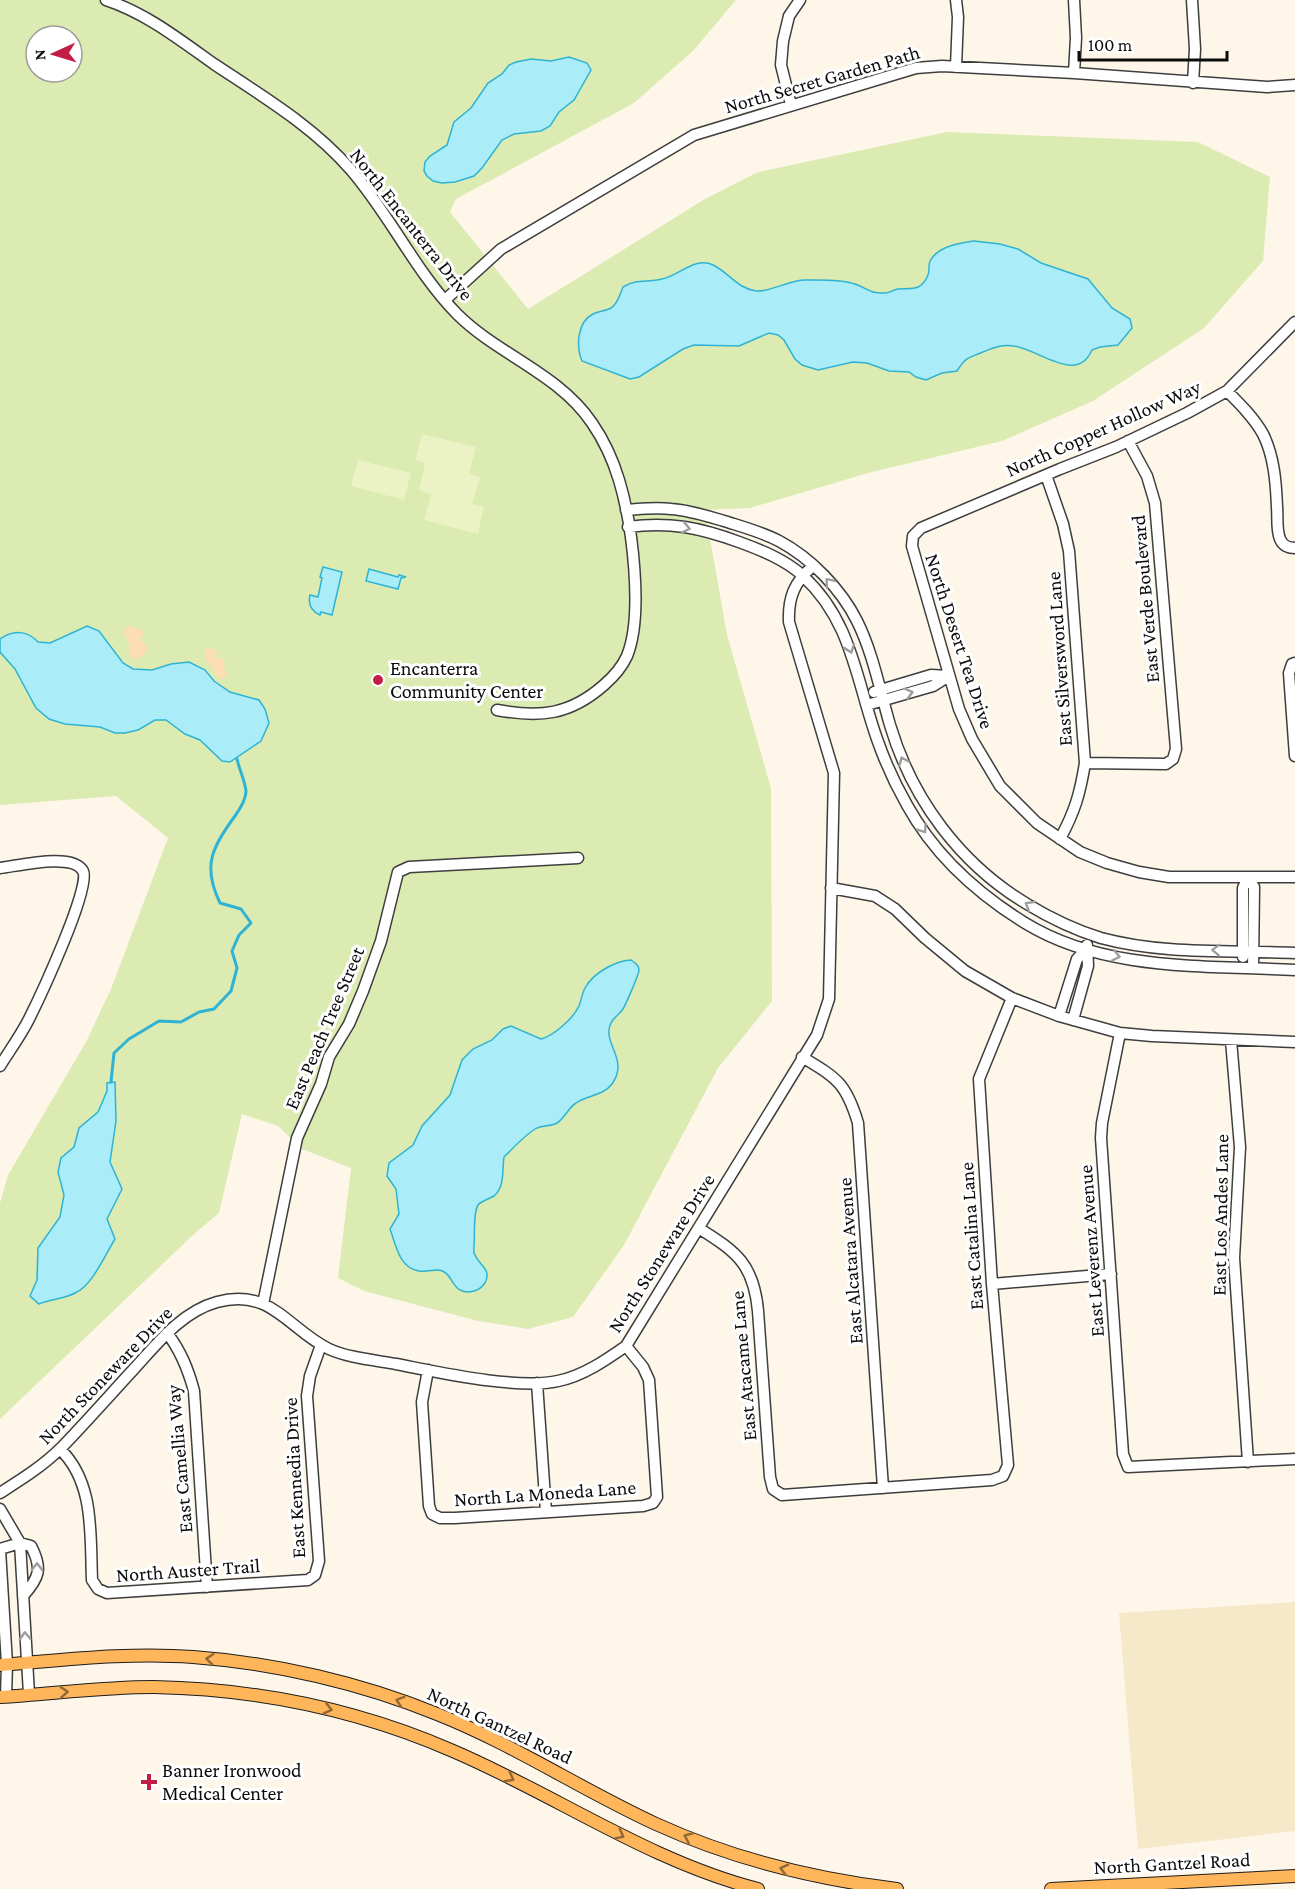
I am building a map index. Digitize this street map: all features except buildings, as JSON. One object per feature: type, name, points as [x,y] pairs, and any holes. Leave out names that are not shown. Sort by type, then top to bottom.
[{"type":"main road","name":"North Gantzel Road","points":[[4,1664],[128,1656],[192,1657],[263,1666],[341,1683],[408,1703],[472,1729],[620,1806],[724,1852],[799,1872],[862,1885],[897,1889]]},
{"type":"main road","points":[[3,1696],[109,1689],[195,1689],[270,1697],[349,1714],[444,1747],[489,1767],[658,1853],[758,1889]]},
{"type":"main road","name":"North Gantzel Road","points":[[1051,1889],[1295,1876]]},
{"type":"street","name":"North Encanterra Drive","points":[[106,0],[133,10],[168,32],[293,117],[323,142],[351,170],[445,300],[478,333],[531,366],[574,402],[591,422],[608,452],[626,510],[635,606],[633,636],[626,658],[610,679],[587,700],[544,715],[522,715],[497,710]]},
{"type":"street","points":[[791,105],[781,65],[783,41],[789,16],[800,0]]},
{"type":"street","points":[[956,0],[958,17],[956,67]]},
{"type":"street","points":[[1074,0],[1076,38],[1074,73]]},
{"type":"street","points":[[1192,0],[1195,49],[1192,83]]},
{"type":"street","name":"North Secret Garden Path","points":[[445,300],[501,249],[694,135],[916,68],[956,67],[1074,73],[1268,87],[1295,85]]},
{"type":"street","name":"North Copper Hollow Way","points":[[913,536],[921,528],[1128,441],[1227,391],[1293,327]]},
{"type":"street","points":[[1227,391],[1247,412],[1262,433],[1275,478],[1278,532],[1281,542],[1288,548],[1295,548]]},
{"type":"street","name":"East Verde Boulevard","points":[[1084,763],[1166,764],[1173,759],[1176,750],[1155,503],[1147,476],[1128,441]]},
{"type":"street","name":"East Silversword Lane","points":[[1046,475],[1063,524],[1069,551],[1084,763],[1074,814],[1060,839]]},
{"type":"street","points":[[626,510],[669,508],[718,520],[778,541],[791,548],[825,576],[857,620],[900,756],[920,796],[935,819],[963,853],[982,871],[1026,903],[1090,934],[1119,942],[1150,946],[1295,953]]},
{"type":"street","points":[[628,527],[668,524],[713,534],[756,548],[802,575],[825,599],[840,623],[851,650],[885,759],[908,807],[931,840],[958,872],[990,899],[1026,924],[1099,953],[1164,964],[1295,970]]},
{"type":"street","name":"North Desert Tea Drive","points":[[913,536],[912,546],[959,709],[972,739],[1000,786],[1037,823],[1080,852],[1139,872],[1169,877],[1295,877]]},
{"type":"street","name":"North Stoneware Drive","points":[[0,1493],[36,1470],[60,1449],[167,1333],[192,1312],[215,1303],[238,1300],[263,1304],[286,1317],[321,1344],[350,1356],[507,1382],[558,1381],[599,1365],[626,1346],[700,1229],[817,1035],[829,999],[834,773],[789,622],[788,607],[791,593],[802,575],[813,566]]},
{"type":"street","points":[[1293,664],[1289,673],[1295,756]]},
{"type":"street","points":[[866,700],[881,695],[933,686],[949,676]]},
{"type":"street","name":"East Peach Tree Street","points":[[263,1304],[297,1138],[321,1084],[329,1057],[350,1024],[363,991],[381,941],[398,872],[409,867],[578,858]]},
{"type":"street","points":[[0,868],[69,861],[83,871],[85,880],[52,969],[28,1021],[0,1066]]},
{"type":"street","points":[[1248,877],[1254,887],[1248,967]]},
{"type":"street","points":[[831,888],[855,890],[875,896],[895,909],[925,938],[965,971],[1011,998],[1059,1016],[1120,1033],[1295,1042]]},
{"type":"street","points":[[1073,1020],[1088,966],[1086,949],[1090,934]]},
{"type":"street","points":[[1059,1016],[1077,959],[1086,949]]},
{"type":"street","name":"East Catalina Lane","points":[[883,1488],[992,1480],[1003,1476],[1008,1465],[992,1284],[980,1078],[1011,998]]},
{"type":"street","name":"East Leverenz Avenue","points":[[1120,1033],[1102,1123],[1124,1454],[1128,1467],[1248,1462]]},
{"type":"street","name":"East Los Andes Lane","points":[[1231,1040],[1240,1147],[1234,1258],[1248,1462]]},
{"type":"street","name":"East Alcatara Avenue","points":[[802,1057],[830,1074],[842,1085],[851,1100],[858,1123],[883,1488]]},
{"type":"street","name":"East Atacame Lane","points":[[700,1229],[735,1253],[745,1264],[754,1283],[770,1477],[773,1489],[782,1495],[883,1488]]},
{"type":"street","points":[[992,1284],[1111,1274]]},
{"type":"street","name":"East Camellia Way","points":[[167,1333],[179,1349],[189,1371],[194,1391],[207,1587]]},
{"type":"street","name":"East Kennedia Drive","points":[[315,1575],[319,1561],[307,1396],[310,1376],[321,1344]]},
{"type":"street","name":"North La Moneda Lane","points":[[428,1370],[422,1402],[422,1422],[429,1506],[432,1515],[440,1518],[455,1518],[644,1506],[653,1503],[657,1497],[649,1380],[643,1367],[626,1346]]},
{"type":"street","points":[[537,1383],[546,1512]]},
{"type":"street","name":"North Auster Trail","points":[[60,1449],[70,1458],[85,1489],[92,1580],[98,1589],[107,1593],[207,1587],[308,1580],[315,1575]]},
{"type":"street","points":[[1248,1462],[1295,1459]]},
{"type":"street","points":[[0,1509],[20,1543],[29,1694]]},
{"type":"street","points":[[3,1696],[0,1549],[20,1543],[31,1546],[38,1569],[38,1576],[23,1596]]},
{"type":"shaded area","points":[[1295,1602],[1295,1831],[1138,1849],[1119,1613]]},
{"type":"green space","points":[[0,0],[736,0],[694,50],[634,103],[456,199],[450,212],[528,309],[705,199],[758,172],[947,132],[1198,142],[1270,177],[1263,261],[1204,328],[1093,401],[1002,441],[868,473],[750,508],[705,510],[727,635],[771,788],[772,1001],[718,1068],[624,1245],[573,1317],[528,1329],[478,1321],[364,1291],[338,1278],[351,1168],[302,1149],[278,1126],[242,1114],[219,1213],[194,1234],[0,1419],[0,1203],[8,1175],[86,1042],[111,989],[168,838],[116,796],[0,805]]},
{"type":"green space","points":[[422,434],[476,447],[469,474],[480,477],[472,504],[484,507],[478,534],[424,520],[431,494],[419,490],[425,463],[415,460]]},
{"type":"green space","points":[[358,460],[411,473],[404,500],[351,486]]},
{"type":"sand","points":[[129,626],[142,630],[143,635],[140,640],[147,646],[146,652],[137,660],[130,656],[130,644],[124,635],[124,630]]},
{"type":"sand","points":[[211,648],[218,652],[214,658],[220,657],[225,663],[224,668],[228,675],[222,679],[216,676],[213,668],[205,659],[205,650]]},
{"type":"water","points":[[569,57],[587,63],[591,70],[574,100],[559,112],[550,126],[541,131],[514,134],[502,140],[474,176],[455,182],[442,183],[433,181],[427,176],[424,171],[425,162],[447,145],[454,122],[471,108],[488,83],[502,74],[509,65],[531,59],[551,61]]},
{"type":"water","points":[[974,241],[1018,249],[1041,263],[1088,279],[1112,308],[1130,319],[1132,328],[1118,345],[1092,350],[1085,360],[1077,365],[1056,362],[1024,348],[1006,346],[968,358],[957,371],[942,373],[926,380],[909,372],[889,371],[867,363],[853,362],[818,370],[802,365],[795,359],[784,340],[778,335],[769,333],[739,346],[694,345],[683,349],[639,377],[630,379],[582,361],[580,355],[579,335],[584,323],[593,314],[613,306],[623,287],[668,277],[700,263],[713,265],[738,284],[756,291],[768,290],[792,282],[824,280],[849,282],[872,292],[885,293],[919,287],[928,275],[930,261],[938,252],[950,246]]},
{"type":"water","points":[[323,567],[342,572],[332,615],[321,612],[320,615],[312,609],[309,601],[310,595],[318,597]]},
{"type":"water","points":[[369,569],[406,577],[401,578],[398,589],[366,581]]},
{"type":"water","points":[[87,626],[99,631],[123,663],[133,669],[152,670],[171,664],[189,662],[205,670],[214,681],[230,692],[259,700],[265,709],[269,723],[261,741],[230,762],[222,761],[200,740],[185,734],[166,720],[155,720],[138,730],[115,733],[100,727],[65,724],[49,719],[36,708],[15,669],[0,652],[0,639],[10,634],[25,633],[38,642],[50,643]]},
{"type":"water","points":[[631,960],[639,970],[625,1006],[612,1021],[609,1030],[618,1067],[612,1084],[604,1091],[576,1103],[557,1123],[537,1128],[523,1139],[504,1157],[498,1192],[483,1201],[476,1209],[474,1252],[486,1271],[485,1283],[477,1290],[466,1292],[457,1287],[443,1271],[412,1269],[399,1255],[390,1229],[399,1214],[396,1189],[387,1176],[389,1163],[413,1145],[422,1126],[450,1095],[462,1060],[473,1049],[492,1040],[503,1029],[511,1026],[541,1039],[557,1031],[576,1011],[585,988],[593,977],[612,965]]},
{"type":"water","points":[[115,1082],[116,1121],[110,1162],[122,1189],[107,1219],[115,1239],[87,1284],[66,1297],[39,1304],[30,1296],[37,1280],[38,1248],[60,1217],[64,1195],[58,1172],[61,1158],[74,1147],[79,1128],[98,1112],[107,1091],[107,1083]]},
{"type":"waterway","points":[[111,1082],[114,1053],[129,1039],[159,1021],[181,1022],[199,1012],[214,1009],[231,991],[237,968],[232,951],[239,935],[251,923],[241,909],[220,903],[211,867],[215,847],[245,798],[246,791],[237,759]]},
{"type":"place","name":"Encanterra Community Center","points":[[378,680]]},
{"type":"place","name":"Banner Ironwood Medical Center","points":[[149,1782]]}]
